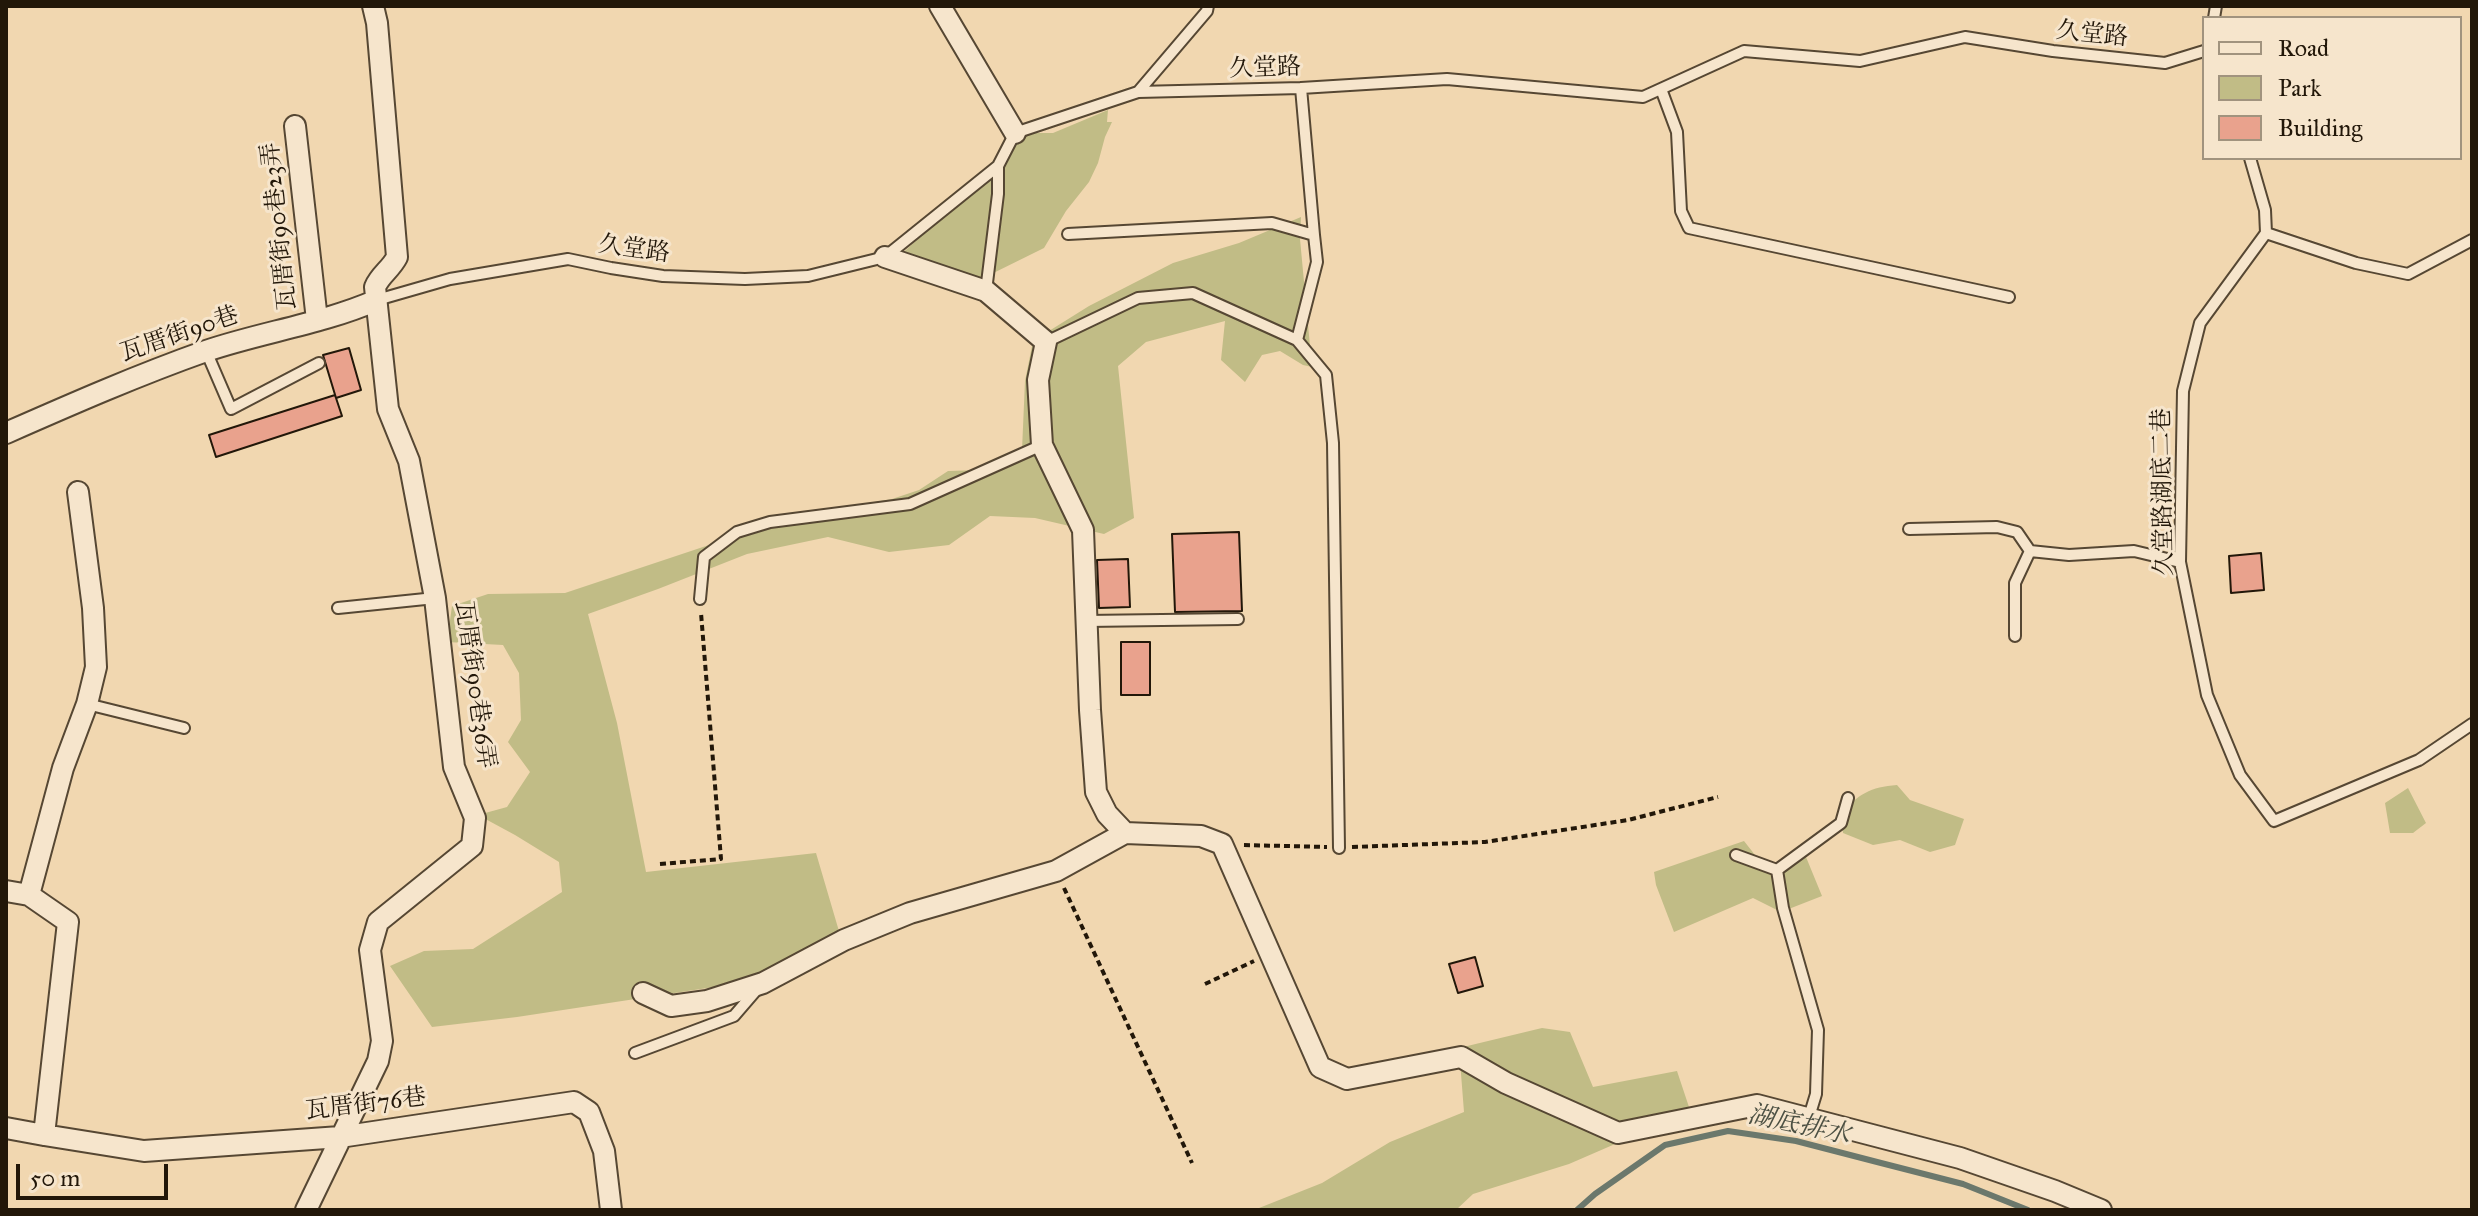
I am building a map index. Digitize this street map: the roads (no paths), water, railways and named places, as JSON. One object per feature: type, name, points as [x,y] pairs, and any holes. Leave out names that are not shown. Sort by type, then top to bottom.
[{"type":"street","points":[[373,6],[397,257],[392,268],[378,280],[375,287],[377,300]]},
{"type":"street","points":[[940,6],[1015,133]]},
{"type":"street","name":"瓦厝街90巷23弄","points":[[295,126],[317,320]]},
{"type":"street","points":[[885,257],[986,291],[1046,342],[1038,380],[1042,445],[1083,530],[1096,792],[1107,814],[1125,833]]},
{"type":"street","name":"瓦厝街90巷","points":[[6,433],[85,398],[206,351],[347,313],[377,300]]},
{"type":"street","name":"瓦厝街90巷36弄","points":[[306,1210],[378,1061],[382,1041],[370,950],[378,922],[472,846],[475,818],[454,767],[435,598],[409,461],[388,409],[377,300]]},
{"type":"street","points":[[29,895],[63,768],[87,704],[96,667],[93,608],[78,492]]},
{"type":"street","points":[[643,993],[671,1006],[707,1001],[763,983],[844,940],[910,913],[1056,871],[1125,833],[1201,836],[1222,844],[1320,1067],[1347,1079],[1461,1057],[1506,1083],[1618,1133],[1757,1105],[1960,1158],[2101,1210]]},
{"type":"street","points":[[6,891],[29,895],[68,922],[44,1135]]},
{"type":"street","name":"瓦厝街76巷","points":[[14,1129],[144,1151],[340,1137],[574,1102],[589,1112],[604,1151],[611,1210]]},
{"type":"lane","points":[[1138,92],[1208,6]]},
{"type":"lane","name":"久堂路","points":[[377,300],[450,279],[568,259],[663,276],[745,279],[808,276],[885,257],[998,166],[1015,133],[1138,92],[1301,88],[1447,79],[1643,97],[1744,51],[1860,61],[1965,37],[2053,51],[2165,63],[2202,52]]},
{"type":"lane","points":[[1297,340],[1317,262],[1301,88]]},
{"type":"lane","points":[[1661,89],[1677,132],[1681,211],[1689,228],[2009,297]]},
{"type":"lane","points":[[2251,160],[2265,210],[2266,233],[2356,263],[2408,274],[2472,240]]},
{"type":"lane","points":[[986,291],[998,194],[998,166]]},
{"type":"lane","points":[[1068,234],[1272,223],[1314,235]]},
{"type":"lane","name":"久堂路湖底二巷","points":[[2266,233],[2200,323],[2183,391],[2180,562],[2207,695],[2240,775],[2274,821],[2419,760],[2472,724]]},
{"type":"lane","points":[[1046,342],[1138,298],[1193,293],[1297,340],[1326,375],[1333,443],[1339,848]]},
{"type":"lane","points":[[206,351],[231,409],[319,363]]},
{"type":"lane","points":[[700,599],[704,557],[737,532],[770,522],[910,504],[1042,445]]},
{"type":"lane","points":[[1909,529],[1997,527],[2017,532],[2030,551],[2069,555],[2134,551],[2180,562]]},
{"type":"lane","points":[[2015,636],[2015,583],[2030,551]]},
{"type":"lane","points":[[338,608],[435,598]]},
{"type":"lane","points":[[1086,621],[1238,619]]},
{"type":"lane","points":[[87,704],[184,728]]},
{"type":"lane","points":[[1777,870],[1841,823],[1848,798]]},
{"type":"lane","points":[[1736,855],[1777,870]]},
{"type":"lane","points":[[1777,870],[1783,908],[1818,1030],[1816,1094],[1809,1117]]},
{"type":"lane","points":[[635,1053],[734,1016],[763,983]]},
{"type":"waterway","name":"湖底排水","points":[[1577,1210],[1665,1145],[1728,1131],[1796,1141],[1963,1184],[2028,1210]]}]
